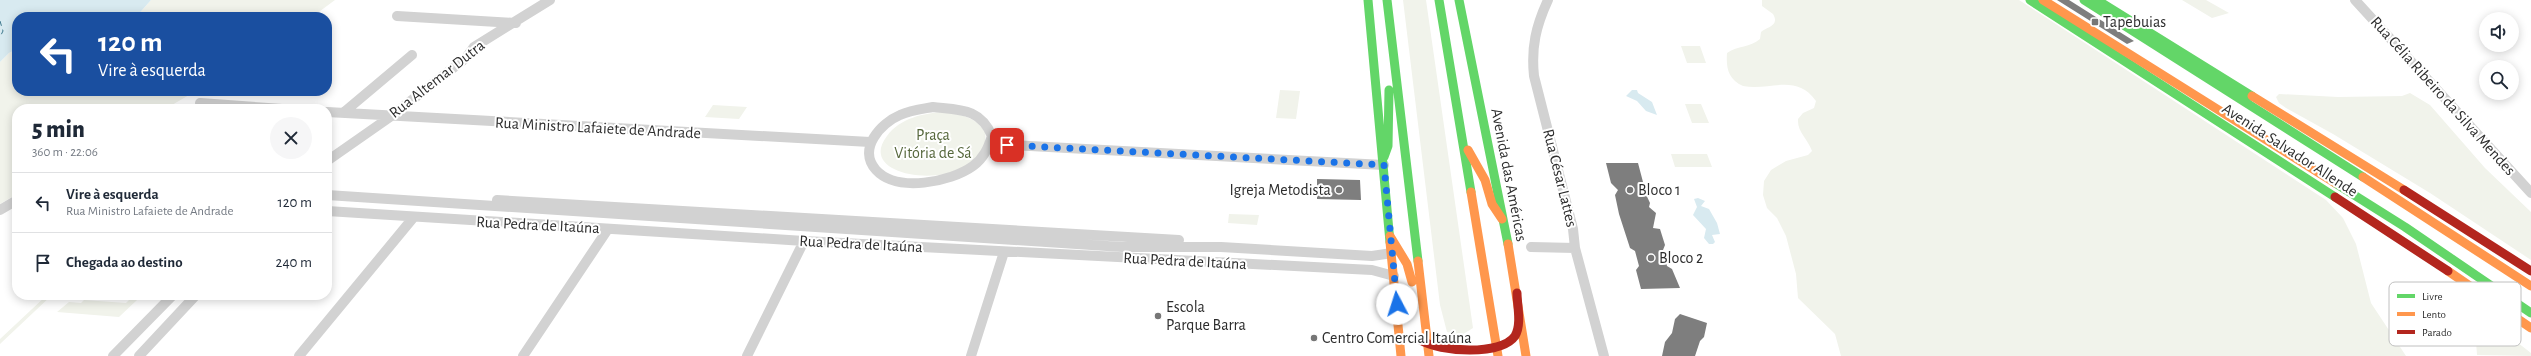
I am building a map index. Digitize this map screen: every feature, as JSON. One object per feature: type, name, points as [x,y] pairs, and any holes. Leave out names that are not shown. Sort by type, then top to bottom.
[{"type":"main road","points":[[1368,0],[1401,356]]},
{"type":"main road","points":[[1387,0],[1429,356]]},
{"type":"main road","points":[[1439,0],[1460,136],[1497,351]]},
{"type":"main road","name":"Avenida das Américas","points":[[1459,0],[1517,293],[1526,356]]},
{"type":"main road","name":"Avenida Salvador Allende","points":[[2030,0],[2467,282]]},
{"type":"main road","name":"Avenida Salvador Allende","points":[[2043,0],[2405,227],[2486,282]]},
{"type":"main road","name":"Avenida Salvador Allende","points":[[2084,0],[2437,224],[2531,286]]},
{"type":"main road","name":"Avenida Salvador Allende","points":[[2097,0],[2462,226],[2531,271]]},
{"type":"main road","points":[[1384,161],[1388,146],[1389,79],[1394,58]]},
{"type":"main road","points":[[2295,135],[2311,141],[2531,280]]},
{"type":"main road","points":[[1460,136],[1485,180],[1492,204],[1502,219]]},
{"type":"main road","points":[[2321,175],[2425,248],[2464,280]]},
{"type":"main road","points":[[1390,236],[1400,250],[1411,274],[1418,338],[1428,346],[1467,351],[1497,351],[1514,338],[1517,293]]},
{"type":"main road","name":"Avenida Salvador Allende","points":[[2521,306],[2531,313]]},
{"type":"main road","name":"Avenida Salvador Allende","points":[[2521,321],[2531,328]]},
{"type":"street","name":"Rua Altemar Dutra","points":[[332,158],[390,117],[466,58],[474,47],[516,23],[550,0]]},
{"type":"street","name":"Rua César Lattes","points":[[1548,0],[1537,23],[1531,51],[1534,76],[1573,229],[1575,248],[1604,356]]},
{"type":"street","name":"Rua Célia Ribeiro da Silva Mendes","points":[[2355,0],[2531,192]]},
{"type":"street","points":[[397,16],[516,23]]},
{"type":"street","name":"Rua Altemar Dutra","points":[[342,113],[412,55]]},
{"type":"street","points":[[200,103],[214,104]]},
{"type":"street","points":[[933,107],[953,107],[971,112],[984,120],[992,131],[992,144],[986,156],[973,167],[957,176],[937,182],[917,183],[898,181],[882,175],[872,165],[868,154],[870,142],[879,129],[894,118],[912,111],[933,107]]},
{"type":"street","name":"Rua Ministro Lafaiete de Andrade","points":[[332,112],[390,117],[870,142]]},
{"type":"street","points":[[992,144],[1384,161]]},
{"type":"street","points":[[332,190],[1219,243],[1253,249],[1251,264]]},
{"type":"street","name":"Rua Pedra de Itaúna","points":[[332,195],[1122,247],[1221,247],[1372,256],[1392,253]]},
{"type":"street","points":[[0,210],[12,203]]},
{"type":"street","name":"Rua Pedra de Itaúna","points":[[332,211],[413,218],[804,241],[1372,270],[1394,276]]},
{"type":"street","points":[[299,356],[413,218]]},
{"type":"street","points":[[523,356],[608,229]]},
{"type":"street","points":[[747,356],[804,241]]},
{"type":"street","points":[[1531,246],[1575,248]]},
{"type":"street","points":[[1220,263],[1221,247]]},
{"type":"street","points":[[971,356],[1004,252]]},
{"type":"street","points":[[113,356],[168,300]]},
{"type":"street","points":[[139,356],[191,300]]},
{"type":"green space","points":[[151,0],[335,0],[319,12],[140,12]]},
{"type":"green space","points":[[1403,0],[1426,0],[1473,328],[1460,336],[1447,332],[1440,305]]},
{"type":"green space","points":[[1762,0],[2019,0],[2326,200],[2343,218],[2356,244],[2371,303],[2389,330],[2389,346],[2399,346],[2406,356],[1841,356],[1835,334],[1798,298],[1796,274],[1786,236],[1777,218],[1767,208],[1763,195],[1764,181],[1771,170],[1786,161],[1808,155],[1812,151],[1799,128],[1798,119],[1803,113],[1814,108],[1816,101],[1808,93],[1791,85],[1753,87],[1743,86],[1731,76],[1727,64],[1727,53],[1731,50],[1756,42],[1760,39],[1761,32],[1774,24],[1775,18],[1773,14],[1762,6]]},
{"type":"green space","points":[[2182,0],[2206,0],[2229,13],[2212,18]]},
{"type":"green space","points":[[1681,46],[1700,46],[1706,63],[1687,63]]},
{"type":"green space","points":[[12,52],[12,96],[187,96],[174,104],[12,104],[12,197],[0,204],[0,62]]},
{"type":"green space","points":[[1280,90],[1300,91],[1296,119],[1276,118]]},
{"type":"green space","points":[[2410,93],[2430,105],[2485,168],[2531,212],[2531,260],[2430,193],[2333,134],[2286,108],[2279,103],[2276,97],[2279,94],[2338,97],[2402,96]]},
{"type":"green space","points":[[1685,104],[1701,104],[1709,123],[1692,123]]},
{"type":"green space","points":[[713,105],[747,107],[739,119],[705,117]]},
{"type":"green space","name":"Praça Vitória de Sá","points":[[944,112],[962,115],[972,119],[985,132],[982,152],[968,166],[947,173],[925,176],[903,173],[887,165],[881,152],[887,136],[892,130],[905,121],[921,115]]},
{"type":"green space","points":[[1671,154],[1707,154],[1712,167],[1675,167]]},
{"type":"green space","points":[[1229,214],[1259,215],[1257,225],[1228,223]]},
{"type":"green space","points":[[42,300],[47,300],[0,344],[0,339]]},
{"type":"green space","points":[[84,300],[126,303],[129,300],[137,300],[119,317],[57,312],[69,302],[81,303]]},
{"type":"green space","points":[[2521,345],[2531,353],[2531,356],[2477,355],[2476,346]]},
{"type":"shaded area","points":[[0,0],[151,0],[140,12],[12,12],[12,52],[0,62]]},
{"type":"shaded area","points":[[1632,90],[1637,90],[1638,93],[1652,102],[1657,115],[1646,111],[1637,101],[1626,96]]},
{"type":"shaded area","points":[[1698,198],[1705,201],[1701,206],[1709,209],[1717,223],[1720,234],[1712,235],[1715,242],[1713,244],[1709,244],[1704,238],[1706,229],[1693,215],[1697,207],[1694,199]]},
{"type":"building","name":"Tapebuias","points":[[2057,0],[2069,0],[2134,41],[2127,44]]},
{"type":"building","points":[[1606,163],[1638,163],[1643,182],[1642,186],[1650,203],[1649,207],[1656,213],[1653,228],[1660,229],[1665,245],[1663,250],[1667,266],[1672,269],[1680,288],[1641,289],[1636,270],[1639,266],[1635,251],[1630,248],[1619,214],[1615,195],[1618,190],[1611,183]]},
{"type":"building","name":"Igreja Metodista","points":[[1317,179],[1360,180],[1361,200],[1317,199]]},
{"type":"building","name":"Bloco 2","points":[[1680,314],[1707,323],[1704,337],[1700,341],[1695,356],[1662,356],[1665,342],[1672,333],[1675,319]]},
{"type":"ferry route","points":[[0,21],[3,31],[0,37]]},
{"type":"traffic: fast","points":[[1368,0],[1390,242]]},
{"type":"traffic: fast","points":[[1387,0],[1418,261]]},
{"type":"traffic: fast","points":[[1439,0],[1471,192]]},
{"type":"traffic: fast","points":[[1459,0],[1508,244]]},
{"type":"traffic: fast","points":[[2030,0],[2335,197]]},
{"type":"traffic: fast","points":[[2084,0],[2363,177]]},
{"type":"traffic: fast","points":[[2097,0],[2252,96]]},
{"type":"traffic: fast","points":[[1384,157],[1388,146],[1389,90]]},
{"type":"traffic: fast","points":[[2335,183],[2405,227],[2486,282]]},
{"type":"traffic: fast","points":[[2521,306],[2531,313]]},
{"type":"traffic: slow","points":[[2043,0],[2335,183]]},
{"type":"traffic: slow","points":[[2252,96],[2404,190]]},
{"type":"traffic: slow","points":[[1468,150],[1485,180],[1492,204],[1502,219]]},
{"type":"traffic: slow","points":[[2363,177],[2531,286]]},
{"type":"traffic: slow","points":[[1471,192],[1498,356]]},
{"type":"traffic: slow","points":[[1390,236],[1407,264],[1412,282]]},
{"type":"traffic: slow","points":[[1390,242],[1401,356]]},
{"type":"traffic: slow","points":[[1508,244],[1526,356]]},
{"type":"traffic: slow","points":[[1418,261],[1429,356]]},
{"type":"traffic: slow","points":[[2448,271],[2464,282]]},
{"type":"traffic: slow","points":[[2521,321],[2531,328]]},
{"type":"traffic: jam","points":[[2404,190],[2531,271]]},
{"type":"traffic: jam","points":[[2335,197],[2448,271]]},
{"type":"traffic: jam","points":[[1420,340],[1439,349],[1453,351],[1484,350],[1508,343],[1515,336],[1518,326],[1517,293]]},
{"type":"place","name":"Tapebuias","points":[[2095,22]]},
{"type":"place","name":"Igreja Metodista","points":[[1339,190]]},
{"type":"place","name":"Bloco 1","points":[[1630,190]]},
{"type":"place","name":"Bloco 2","points":[[1651,258]]},
{"type":"place","name":"Escola Parque Barra","points":[[1158,316]]},
{"type":"place","name":"Centro Comercial Itaúna","points":[[1314,338]]},
{"type":"route","points":[[1007,145],[1303,162],[1384,165],[1397,304]]}]
